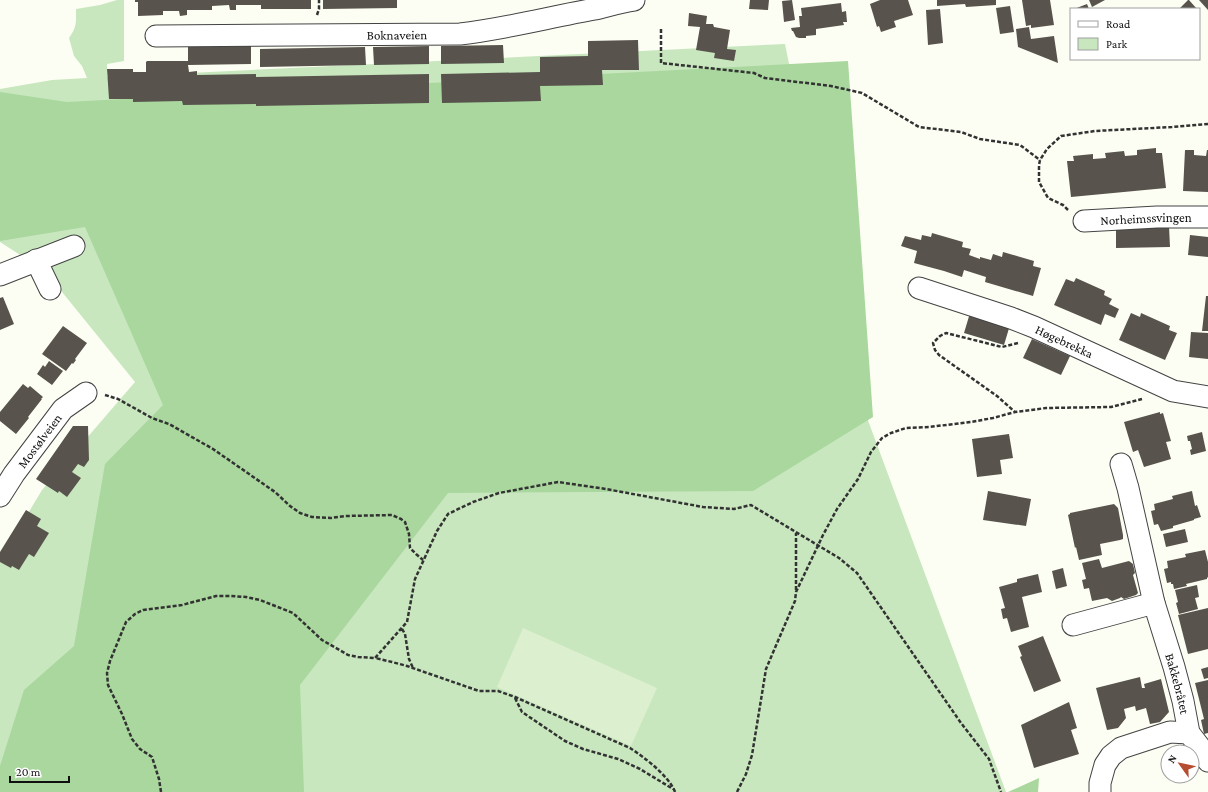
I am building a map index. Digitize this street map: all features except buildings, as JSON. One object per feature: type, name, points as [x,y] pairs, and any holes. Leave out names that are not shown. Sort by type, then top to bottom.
[{"type":"street","name":"Boknaveien","points":[[156,36],[460,34],[490,31],[512,25],[597,8],[618,2],[634,0]]},
{"type":"street","name":"Norheimssvingen","points":[[1084,221],[1115,218],[1208,217]]},
{"type":"street","points":[[0,275],[74,246]]},
{"type":"street","points":[[36,260],[50,289]]},
{"type":"street","name":"Høgebrekka","points":[[919,288],[1034,327],[1173,391],[1208,397]]},
{"type":"street","name":"Mostølveien","points":[[0,496],[14,474],[63,409],[86,393]]},
{"type":"street","name":"Bakkebråtet","points":[[1121,464],[1128,488],[1154,603],[1178,680],[1189,733],[1208,760]]},
{"type":"street","points":[[1073,625],[1154,603]]},
{"type":"street","points":[[1100,792],[1100,783],[1105,765],[1111,756],[1121,748],[1170,732],[1189,733]]},
{"type":"path","points":[[317,15],[319,10],[319,0]]},
{"type":"path","points":[[661,29],[661,63],[754,73],[765,78],[831,86],[862,93],[919,127],[961,132],[980,139],[1020,145],[1040,160]]},
{"type":"path","points":[[1084,221],[1077,219],[1063,205],[1048,198],[1040,182],[1040,160],[1047,149],[1061,136],[1095,131],[1208,124]]},
{"type":"path","points":[[1015,412],[997,396],[939,355],[935,350],[934,343],[940,336],[946,333],[1002,347],[1018,342],[1034,327]]},
{"type":"path","points":[[796,592],[837,509],[858,479],[871,452],[882,438],[891,433],[906,428],[970,422],[1015,412],[1046,408],[1110,407],[1173,391]]},
{"type":"path","points":[[86,393],[105,395],[118,400],[152,418],[169,424],[213,449],[275,492],[300,513],[312,517],[331,518],[345,516],[392,515],[401,518],[406,522],[410,548],[423,560]]},
{"type":"path","points":[[375,658],[407,622],[415,579],[437,531],[448,514],[473,502],[499,493],[558,482],[606,488],[703,507],[734,509],[751,505],[839,558],[857,573],[961,723],[989,759],[1001,792]]},
{"type":"path","points":[[737,792],[746,774],[752,755],[766,669],[795,601],[796,533]]},
{"type":"path","points":[[161,792],[159,779],[152,757],[140,748],[132,739],[108,685],[107,673],[110,661],[126,622],[135,614],[143,610],[182,605],[216,596],[246,597],[260,600],[293,613],[322,640],[348,654],[392,662],[479,691],[498,691],[515,697],[630,748],[656,768],[674,791]]},
{"type":"path","points":[[402,629],[405,634],[409,659],[413,668]]},
{"type":"path","points":[[515,697],[522,712],[565,741],[583,749],[618,759],[640,769],[674,791]]},
{"type":"green space","points":[[117,0],[124,0],[124,61],[107,64],[107,77],[785,44],[853,380],[1006,792],[0,792],[0,560],[42,490],[135,382],[45,271],[0,242],[0,89],[52,80],[87,78],[82,66],[74,56],[69,38],[76,25],[76,9],[100,5]]},
{"type":"green space","points":[[848,61],[873,417],[753,491],[448,493],[300,685],[304,792],[0,792],[0,766],[24,690],[74,646],[105,464],[163,405],[85,227],[0,241],[0,92],[67,102]]},
{"type":"green space","points":[[523,628],[657,688],[631,746],[497,687]]},
{"type":"green space","points":[[1039,778],[1038,792],[1008,792]]}]
